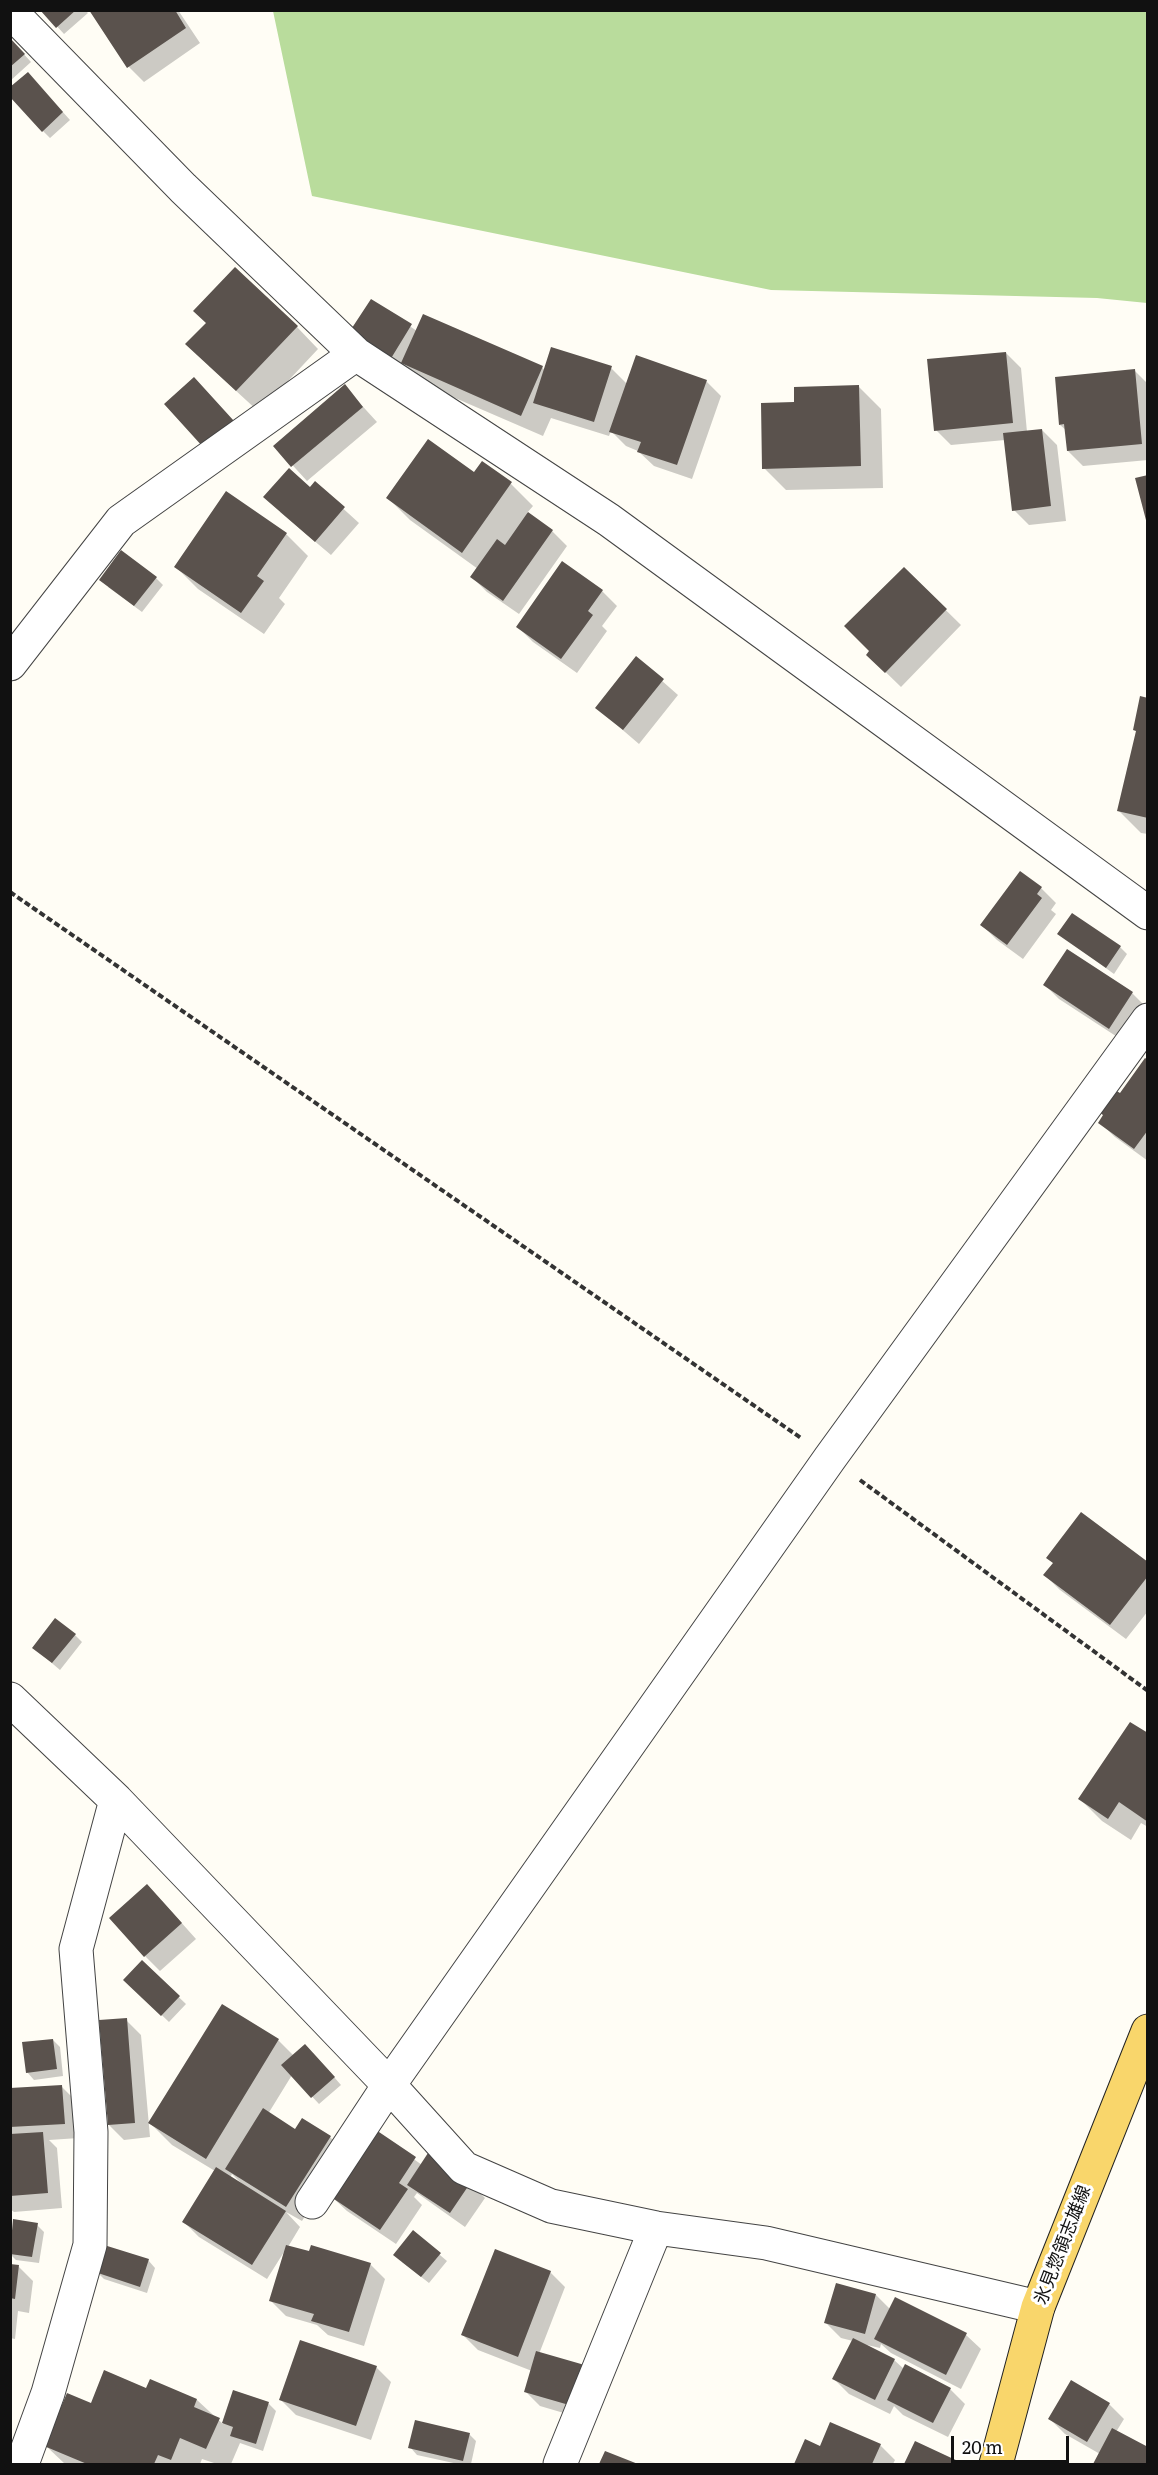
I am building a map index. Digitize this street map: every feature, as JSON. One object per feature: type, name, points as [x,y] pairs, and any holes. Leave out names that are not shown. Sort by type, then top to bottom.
[{"type":"main road","name":"氷見惣領志雄線","points":[[996,2464],[1038,2307],[1148,2031]]},
{"type":"street","points":[[10,11],[183,188],[356,354],[609,520],[1148,913]]},
{"type":"street","points":[[10,664],[121,520],[356,354]]},
{"type":"street","points":[[312,2202],[389,2085],[830,1458],[1148,1020]]},
{"type":"street","points":[[10,1699],[116,1800],[389,2085],[464,2168],[551,2206],[656,2228],[766,2243],[1038,2307]]},
{"type":"street","points":[[22,2464],[48,2393],[90,2245],[91,2132],[76,1949],[116,1800]]},
{"type":"street","points":[[560,2464],[656,2228]]},
{"type":"path","points":[[10,892],[830,1458],[1148,1691]]},
{"type":"green space","points":[[273,11],[1147,11],[1147,303],[1097,298],[771,290],[312,196]]},
{"type":"building","points":[[40,10],[76,10],[56,28]]},
{"type":"building","points":[[89,10],[175,10],[186,28],[127,68]]},
{"type":"building","points":[[10,38],[25,54],[10,67]]},
{"type":"building","points":[[28,72],[63,112],[42,132],[10,97],[10,87]]},
{"type":"building","points":[[235,267],[298,326],[236,391],[185,344],[206,323],[193,311]]},
{"type":"building","points":[[371,299],[412,324],[390,360],[348,334]]},
{"type":"building","points":[[423,314],[543,366],[521,416],[401,363]]},
{"type":"building","points":[[551,347],[612,366],[594,422],[533,403]]},
{"type":"building","points":[[1006,352],[1013,423],[934,431],[927,359]]},
{"type":"building","points":[[636,355],[707,380],[677,465],[637,452],[641,442],[609,432]]},
{"type":"building","points":[[1135,369],[1142,444],[1067,451],[1064,424],[1059,425],[1055,377]]},
{"type":"building","points":[[194,377],[234,421],[203,447],[164,404]]},
{"type":"building","points":[[345,384],[363,407],[291,467],[273,446]]},
{"type":"building","points":[[859,385],[861,466],[762,469],[761,403],[794,402],[794,387]]},
{"type":"building","points":[[1042,429],[1051,506],[1012,511],[1003,433]]},
{"type":"building","points":[[428,439],[474,472],[482,461],[512,482],[462,553],[386,498]]},
{"type":"building","points":[[289,468],[310,487],[315,481],[345,507],[315,542],[263,497]]},
{"type":"building","points":[[1148,475],[1148,524],[1147,524],[1135,478]]},
{"type":"building","points":[[226,491],[287,533],[257,576],[264,581],[241,613],[174,567]]},
{"type":"building","points":[[528,512],[553,530],[503,601],[470,577],[497,539],[505,545]]},
{"type":"building","points":[[121,550],[157,577],[134,606],[99,580]]},
{"type":"building","points":[[562,561],[603,590],[588,611],[593,615],[561,659],[516,627]]},
{"type":"building","points":[[904,567],[947,609],[885,673],[866,655],[869,651],[844,626]]},
{"type":"building","points":[[636,656],[664,679],[623,730],[595,708]]},
{"type":"building","points":[[1140,696],[1148,698],[1148,818],[1117,811],[1136,731],[1133,730]]},
{"type":"building","points":[[1020,871],[1042,887],[1037,894],[1042,898],[1007,945],[980,925]]},
{"type":"building","points":[[1072,913],[1121,946],[1106,968],[1057,934]]},
{"type":"building","points":[[1067,949],[1133,992],[1109,1029],[1043,985]]},
{"type":"building","points":[[1145,1058],[1148,1060],[1148,1130],[1134,1149],[1098,1123],[1103,1115],[1099,1112],[1115,1090],[1120,1093]]},
{"type":"building","points":[[1081,1512],[1148,1562],[1148,1576],[1110,1625],[1043,1575],[1053,1563],[1046,1558]]},
{"type":"building","points":[[55,1618],[76,1634],[52,1663],[32,1648]]},
{"type":"building","points":[[1130,1722],[1148,1733],[1148,1822],[1119,1802],[1108,1819],[1078,1799]]},
{"type":"building","points":[[147,1884],[182,1923],[144,1957],[109,1918]]},
{"type":"building","points":[[142,1960],[180,1996],[161,2016],[123,1980]]},
{"type":"building","points":[[222,2004],[279,2039],[206,2159],[148,2123]]},
{"type":"building","points":[[127,2018],[135,2123],[108,2125],[99,2020]]},
{"type":"building","points":[[53,2039],[57,2069],[26,2073],[22,2042]]},
{"type":"building","points":[[305,2044],[335,2077],[311,2098],[281,2065]]},
{"type":"building","points":[[62,2085],[65,2124],[10,2127],[10,2088]]},
{"type":"building","points":[[263,2108],[295,2129],[302,2118],[331,2136],[286,2207],[225,2169]]},
{"type":"building","points":[[376,2130],[416,2157],[399,2183],[408,2189],[380,2230],[331,2197]]},
{"type":"building","points":[[43,2132],[48,2193],[10,2196],[10,2134]]},
{"type":"building","points":[[428,2153],[471,2182],[450,2213],[407,2185]]},
{"type":"building","points":[[216,2167],[286,2211],[252,2265],[182,2222]]},
{"type":"building","points":[[13,2219],[38,2223],[32,2257],[10,2254]]},
{"type":"building","points":[[413,2230],[441,2253],[421,2277],[393,2255]]},
{"type":"building","points":[[104,2245],[149,2259],[140,2287],[95,2272]]},
{"type":"building","points":[[286,2245],[309,2251],[311,2245],[371,2263],[349,2332],[311,2321],[314,2314],[269,2301]]},
{"type":"building","points":[[495,2249],[551,2271],[518,2357],[461,2335]]},
{"type":"building","points":[[10,2264],[19,2265],[15,2299],[10,2298]]},
{"type":"building","points":[[836,2283],[876,2294],[865,2334],[824,2323]]},
{"type":"building","points":[[895,2297],[967,2333],[946,2375],[874,2339]]},
{"type":"building","points":[[853,2338],[895,2359],[875,2400],[832,2379]]},
{"type":"building","points":[[300,2340],[377,2366],[356,2426],[279,2400]]},
{"type":"building","points":[[536,2351],[588,2366],[576,2407],[524,2392]]},
{"type":"building","points":[[905,2364],[951,2388],[933,2423],[887,2400]]},
{"type":"building","points":[[104,2370],[146,2388],[150,2379],[197,2399],[194,2407],[220,2418],[206,2449],[180,2438],[171,2460],[158,2455],[154,2464],[87,2464],[44,2446],[67,2393],[91,2403]]},
{"type":"building","points":[[1071,2380],[1110,2403],[1087,2442],[1048,2419]]},
{"type":"building","points":[[233,2390],[269,2402],[256,2444],[230,2436],[233,2427],[222,2423]]},
{"type":"building","points":[[415,2420],[470,2433],[463,2461],[408,2448]]},
{"type":"building","points":[[830,2422],[881,2444],[872,2464],[794,2464],[805,2439],[820,2446]]},
{"type":"building","points":[[1112,2428],[1148,2447],[1148,2464],[1093,2464]]},
{"type":"building","points":[[915,2441],[960,2462],[959,2464],[904,2464]]},
{"type":"building","points":[[605,2451],[638,2464],[599,2464]]}]
